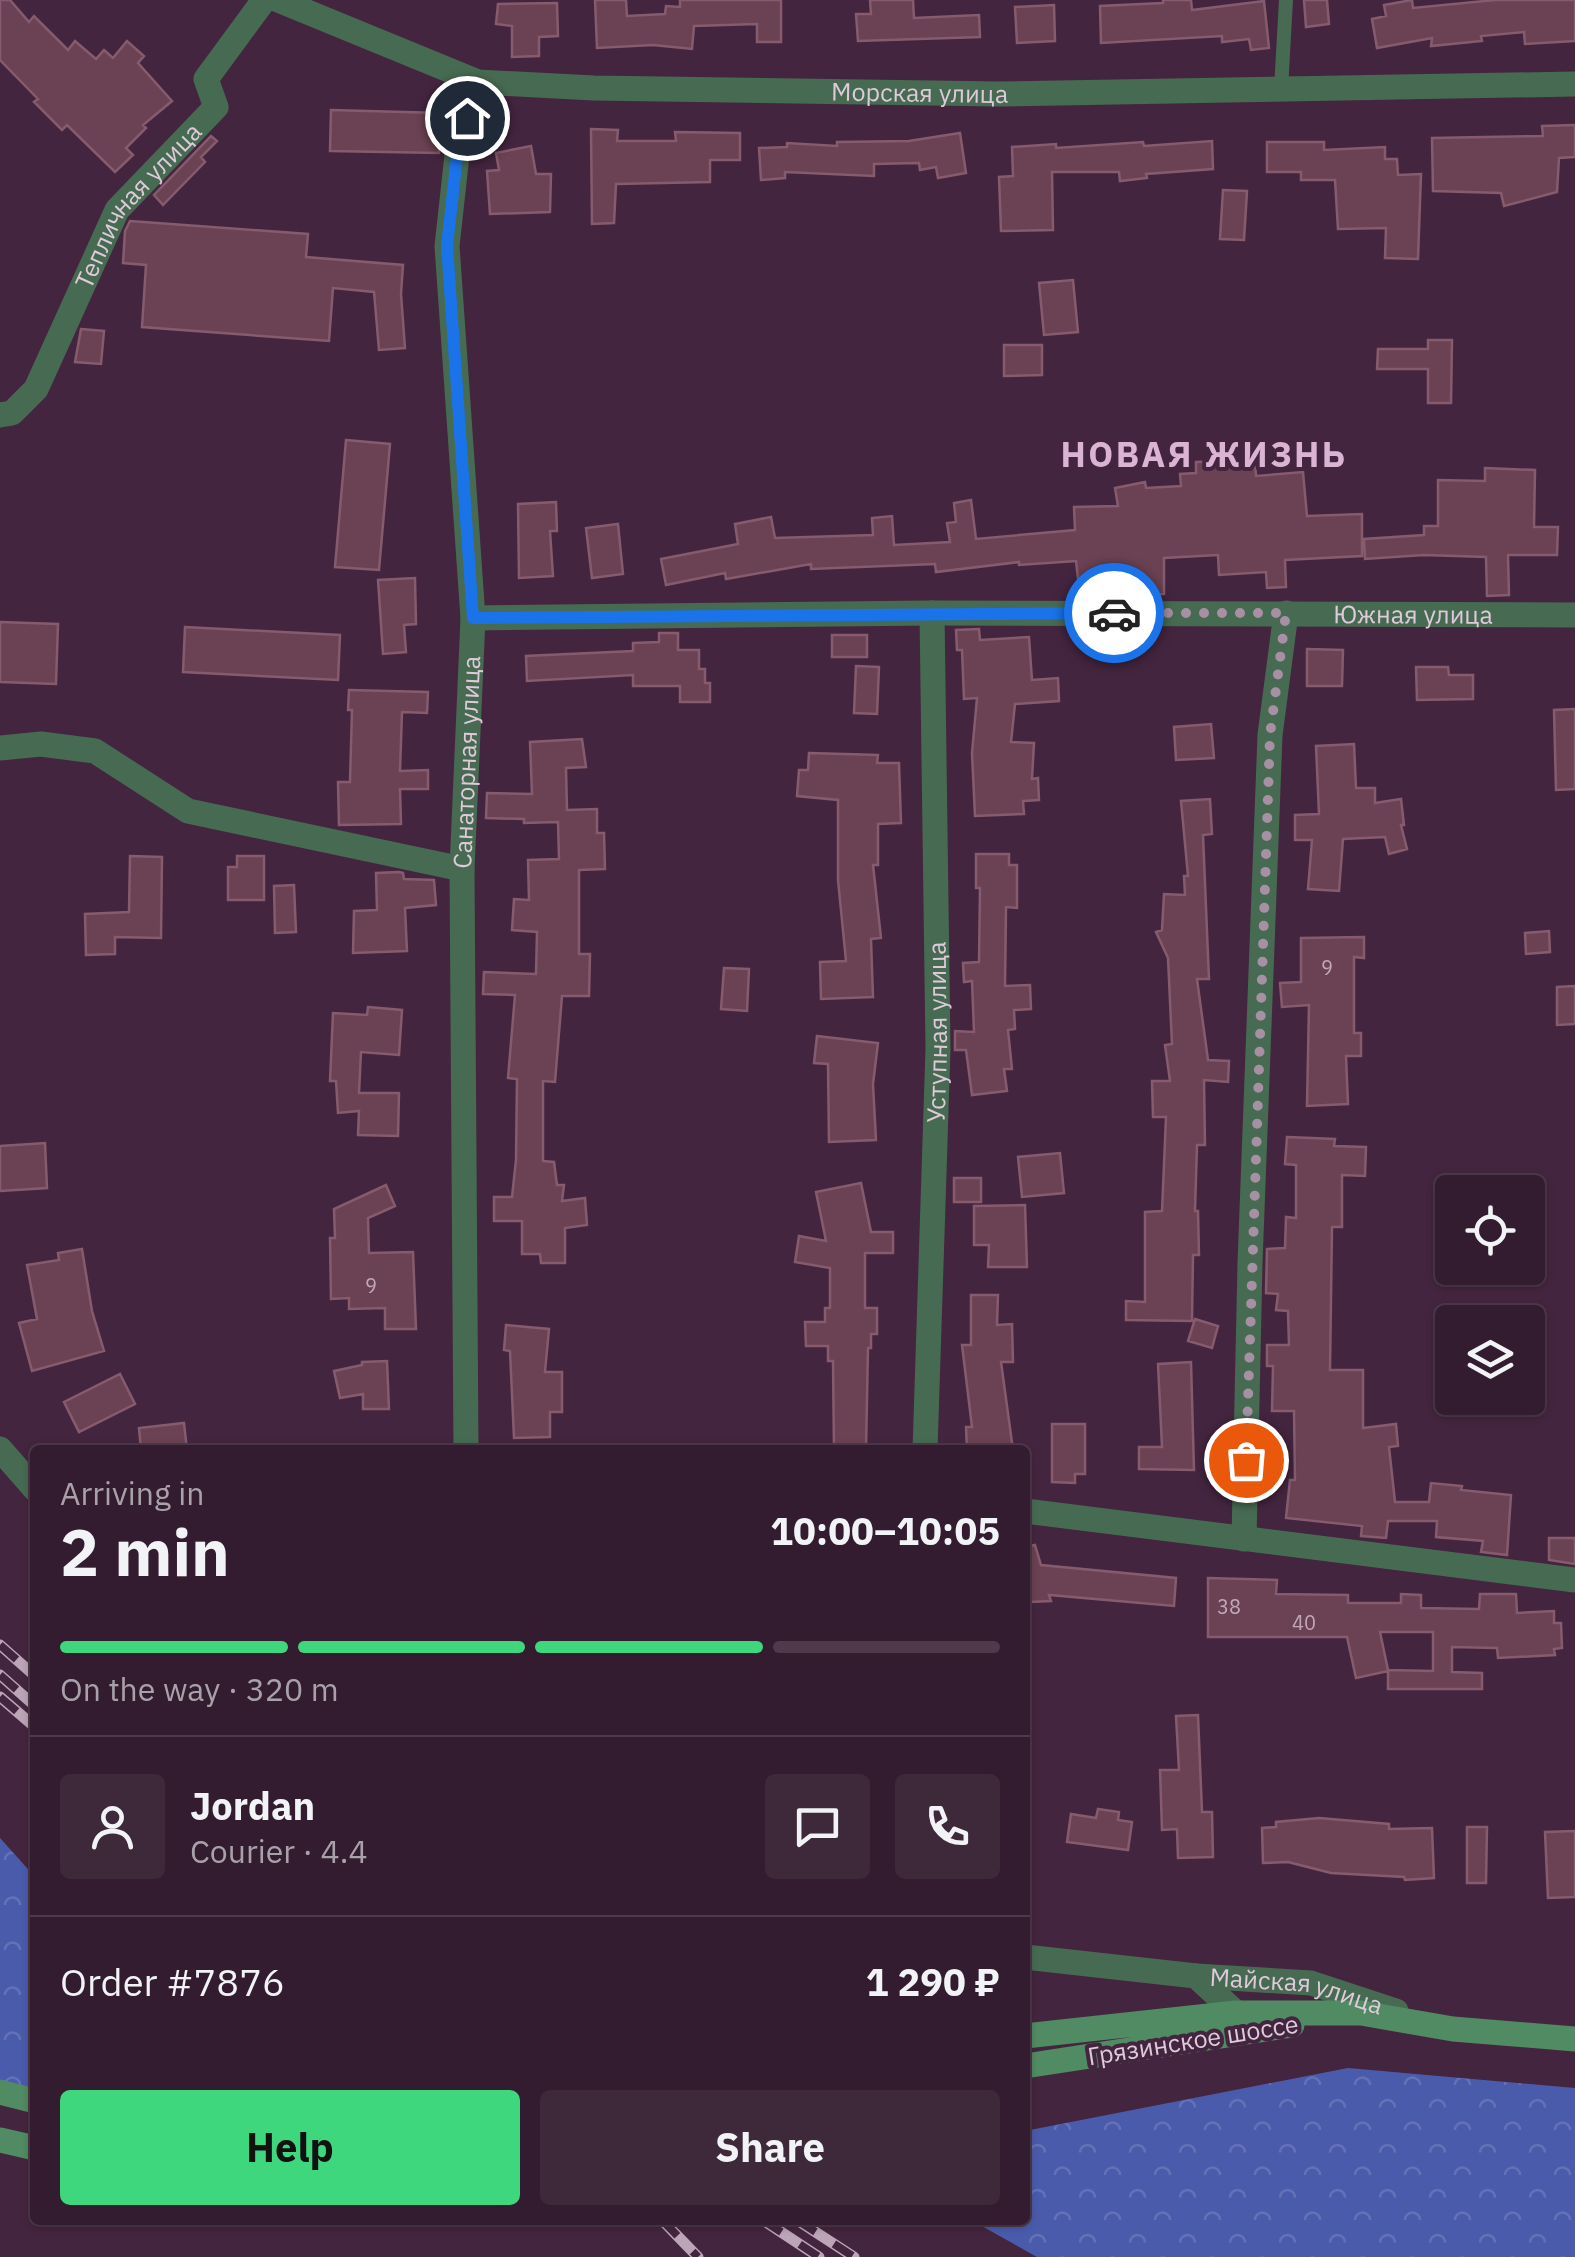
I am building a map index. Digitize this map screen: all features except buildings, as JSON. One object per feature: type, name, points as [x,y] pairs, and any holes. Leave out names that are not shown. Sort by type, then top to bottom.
[{"type":"main road","name":"Грязинское шоссе","points":[[1030,2035],[1236,2013],[1361,2013],[1454,2029],[1575,2039]]},
{"type":"main road","name":"Грязинское шоссе","points":[[1030,2065],[1361,2013]]},
{"type":"main road","points":[[0,2092],[30,2100]]},
{"type":"main road","points":[[0,2140],[30,2147]]},
{"type":"street","name":"Тепличная улица","points":[[0,415],[12,413],[36,389],[118,210],[216,108],[206,79],[264,0]]},
{"type":"street","name":"Морская улица","points":[[278,0],[478,82],[594,88],[1000,94],[1575,84]]},
{"type":"street","name":"Санаторная улица","points":[[466,1445],[462,869],[473,618],[447,246],[457,156],[478,82]]},
{"type":"street","name":"Южная улица","points":[[473,618],[932,613],[1575,615]]},
{"type":"street","name":"Уступная улица","points":[[925,1445],[938,1050],[932,613]]},
{"type":"street","points":[[1244,1538],[1270,735],[1286,613]]},
{"type":"street","points":[[0,748],[41,744],[95,752],[188,811],[462,869]]},
{"type":"street","points":[[0,1449],[30,1483]]},
{"type":"street","points":[[1030,1512],[1575,1580]]},
{"type":"street","name":"Майская улица","points":[[1030,1958],[1196,1976],[1311,1983],[1454,2029]]},
{"type":"street","name":"Майская улица","points":[[1196,1976],[1236,2013]]},
{"type":"lane","points":[[1282,89],[1286,0]]},
{"type":"green space","points":[[0,1838],[30,1871],[30,2107],[0,2097]]},
{"type":"green space","points":[[1348,2068],[1575,2088],[1575,2257],[1037,2257],[980,2225],[1030,2225],[1030,2130]]},
{"type":"railway","points":[[0,1645],[30,1672]]},
{"type":"railway","points":[[0,1675],[30,1702]]},
{"type":"railway","points":[[0,1697],[30,1723]]},
{"type":"railway","points":[[667,2225],[698,2257]]},
{"type":"railway","points":[[771,2225],[819,2257]]},
{"type":"railway","points":[[805,2225],[854,2257]]},
{"type":"way so far","points":[[1114,613],[1286,613],[1270,735],[1246,1460]]},
{"type":"district","name":"НОВАЯ ЖИЗНЬ","points":[[1204,455]]},
{"type":"route","points":[[467,118],[457,156],[447,246],[473,618],[1114,613]]}]
